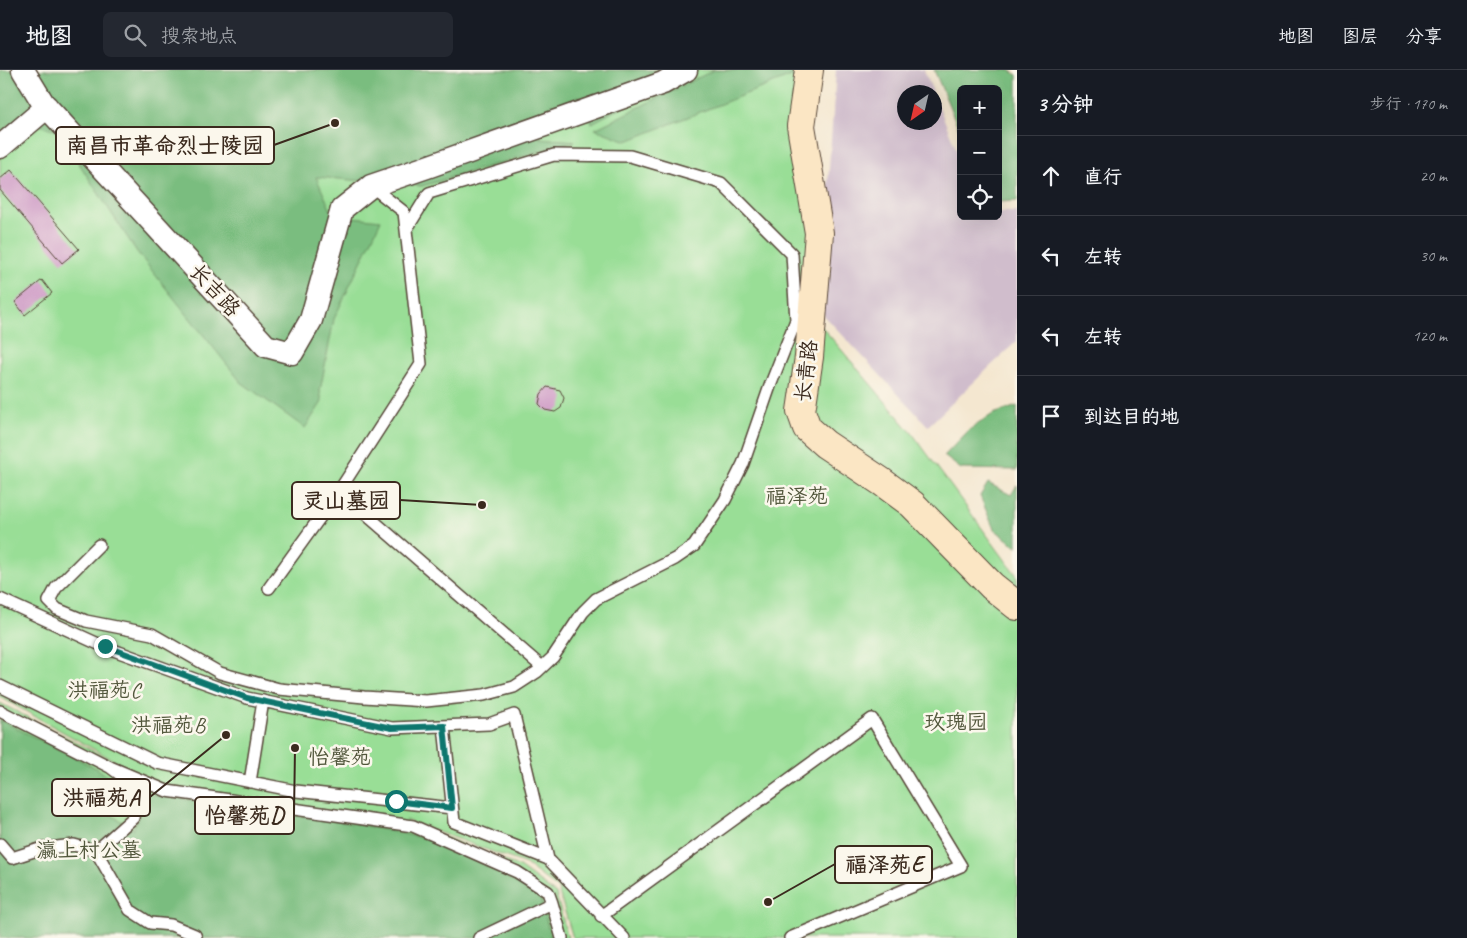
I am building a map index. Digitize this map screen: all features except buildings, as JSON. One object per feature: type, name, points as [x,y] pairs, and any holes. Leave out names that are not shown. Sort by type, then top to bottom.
[{"type":"street","name":"长吉路","points":[[23,70],[47,107],[266,346],[292,353],[311,320],[342,209],[371,186]]},
{"type":"street","points":[[371,186],[663,83],[686,70]]},
{"type":"street","name":"长青路","points":[[809,70],[801,126],[819,233],[809,357],[801,411],[807,428],[824,444],[912,504],[992,586],[1017,606]]},
{"type":"street","points":[[0,147],[47,107]]},
{"type":"lane","points":[[99,545],[56,588],[49,601],[56,610],[86,621],[152,634],[220,673],[279,689],[426,701],[484,695],[514,687],[537,672],[553,657],[583,612],[596,599],[675,559],[694,546],[725,500],[742,464],[796,320],[792,254],[721,183],[630,156],[554,155],[428,193],[406,230]]},
{"type":"lane","points":[[269,588],[339,491],[421,364],[404,212],[371,186]]},
{"type":"lane","points":[[339,491],[542,667]]},
{"type":"lane","points":[[0,599],[105,646],[240,696],[392,728],[489,724],[514,715],[548,859]]},
{"type":"lane","points":[[0,686],[157,763],[296,791],[452,808]]},
{"type":"lane","points":[[250,782],[263,701]]},
{"type":"lane","points":[[0,711],[110,767],[167,791],[413,826],[518,872],[548,892],[562,938]]},
{"type":"lane","points":[[601,916],[872,719],[961,866],[790,938]]},
{"type":"lane","points":[[444,726],[454,822],[548,859],[624,938]]},
{"type":"lane","points":[[96,851],[133,818],[137,798],[126,779],[110,767]]},
{"type":"lane","points":[[0,844],[12,858],[40,849],[74,845],[96,851],[130,910],[150,923],[171,925],[195,935],[196,938]]},
{"type":"lane","points":[[479,938],[552,903]]},
{"type":"shaded area","points":[[836,70],[924,70],[930,85],[897,85],[897,130],[942,130],[942,114],[957,151],[957,220],[1002,220],[1002,212],[1017,212],[1017,341],[928,426],[819,310]]},
{"type":"green space","points":[[0,70],[691,70],[592,123],[579,96],[542,120],[540,138],[575,141],[422,186],[316,177],[333,215],[381,220],[334,319],[320,391],[322,402],[305,428],[241,382],[137,252],[57,130],[17,119],[0,134]]},
{"type":"green space","points":[[618,70],[822,70],[803,123],[817,321],[912,433],[1017,576],[1017,938],[573,938],[558,889],[526,864],[405,820],[408,823],[518,866],[556,894],[568,938],[0,938],[0,703],[153,782],[0,697],[0,136],[49,97],[276,187]]},
{"type":"green space","points":[[714,70],[794,70],[794,75],[627,141],[595,129]]},
{"type":"green space","points":[[934,70],[1010,70],[1017,75],[1017,201],[1002,202],[1002,85],[957,85],[957,125],[942,85]]},
{"type":"green space","points":[[1017,406],[1017,470],[961,469],[944,456],[969,430],[993,414]]},
{"type":"green space","points":[[988,483],[1011,495],[1017,485],[1017,547],[994,529],[980,496]]},
{"type":"green space","name":"瀛上村公墓","points":[[0,720],[98,769],[115,782],[123,796],[118,803],[102,802],[110,814],[133,829],[141,811],[141,791],[156,795],[357,824],[428,839],[483,864],[540,896],[551,938],[0,938]]},
{"type":"place","name":"南昌市革命烈士陵园","points":[[335,123]]},
{"type":"place","name":"灵山墓园","points":[[482,505]]},
{"type":"place","name":"洪福苑A","points":[[226,735]]},
{"type":"place","name":"怡馨苑D","points":[[295,748]]},
{"type":"place","name":"福泽苑E","points":[[768,902]]},
{"type":"route","points":[[105,646],[247,698],[392,728],[444,726],[452,808],[396,801]]},
{"type":"park label","name":"福泽苑","points":[[797,496]]},
{"type":"park label","name":"洪福苑C","points":[[104,690]]},
{"type":"park label","name":"玫瑰园","points":[[956,722]]},
{"type":"park label","name":"洪福苑B","points":[[168,725]]},
{"type":"park label","name":"怡馨苑","points":[[340,757]]}]
